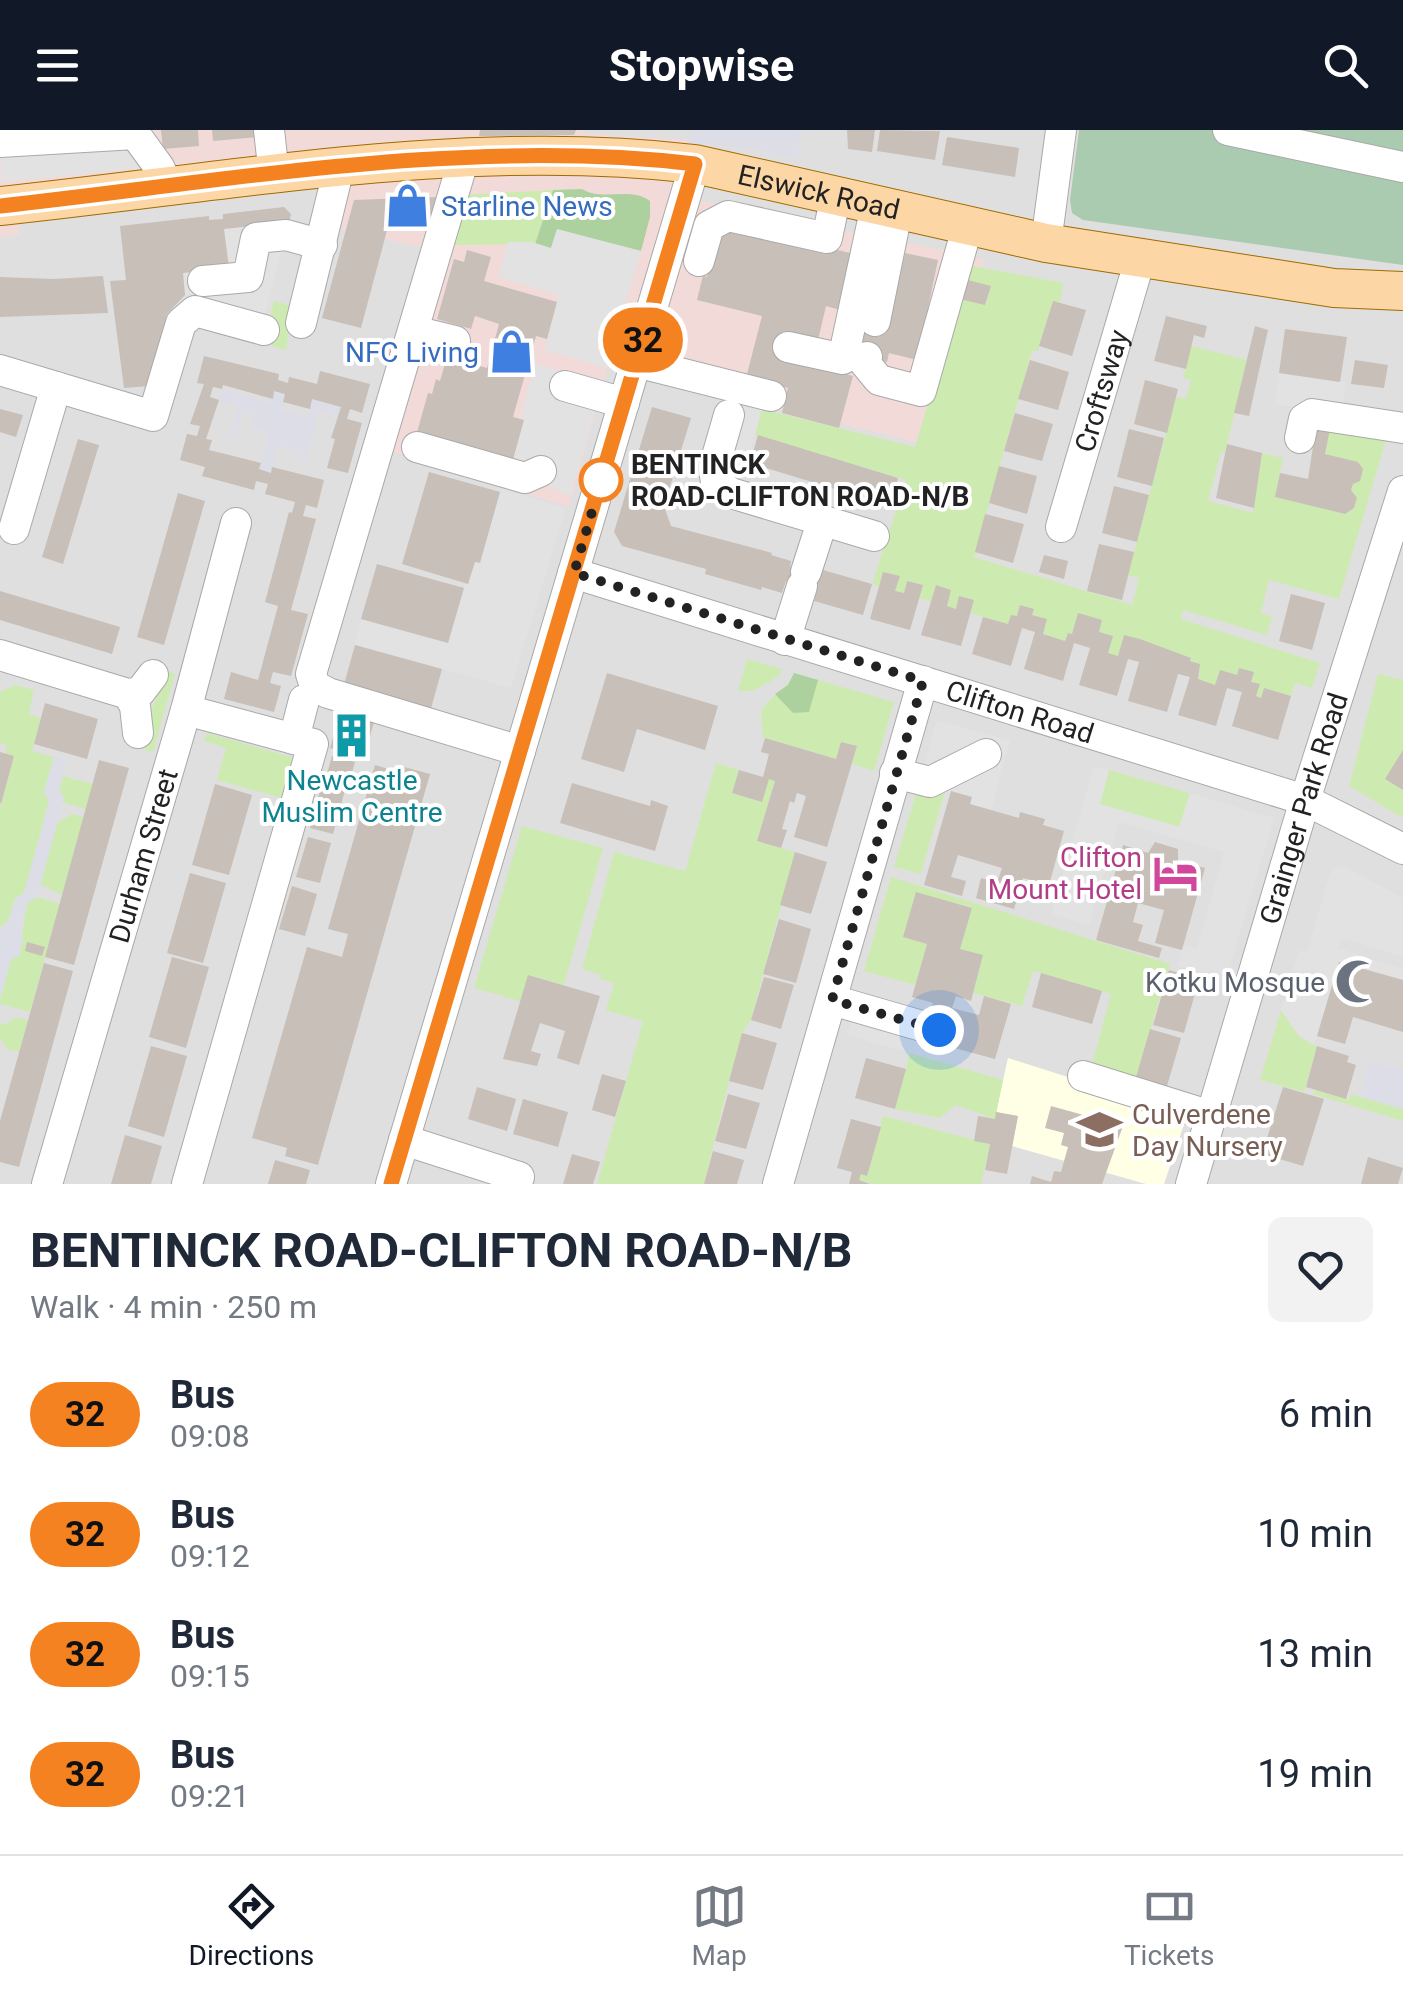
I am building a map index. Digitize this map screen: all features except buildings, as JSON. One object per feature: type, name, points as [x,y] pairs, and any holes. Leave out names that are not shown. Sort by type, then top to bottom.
[{"type":"main road","name":"Elswick Road","points":[[0,206],[339,168],[459,149],[588,156],[695,164],[1046,243],[1334,288],[1403,292]]},
{"type":"main road","name":"Elswick Road","points":[[1334,288],[1403,318]]},
{"type":"street","points":[[269,130],[274,175]]},
{"type":"street","points":[[1046,243],[1060,130]]},
{"type":"street","points":[[1228,130],[1403,166]]},
{"type":"street","points":[[0,142],[135,134],[159,166],[169,188]]},
{"type":"street","points":[[459,149],[414,331],[393,357],[311,674],[316,686],[328,694],[520,752]]},
{"type":"street","points":[[695,164],[698,247]]},
{"type":"street","points":[[301,324],[339,168]]},
{"type":"street","points":[[391,1184],[636,362],[709,226],[728,216],[826,238],[836,195]]},
{"type":"street","points":[[875,321],[887,209]]},
{"type":"street","points":[[788,346],[843,359],[887,209]]},
{"type":"street","points":[[866,357],[879,380],[921,391],[968,225]]},
{"type":"street","points":[[203,281],[248,277],[256,238],[286,235],[322,245]]},
{"type":"street","name":"Croftsway","points":[[1060,527],[1141,256]]},
{"type":"street","points":[[0,370],[153,416],[187,316],[195,311],[264,330]]},
{"type":"street","points":[[414,331],[455,341]]},
{"type":"street","points":[[636,362],[771,396]]},
{"type":"street","points":[[565,386],[624,402]]},
{"type":"street","points":[[14,529],[56,387]]},
{"type":"street","points":[[1300,438],[1304,419],[1312,414],[1403,428]]},
{"type":"street","points":[[729,415],[714,467],[716,483],[731,493],[874,536]]},
{"type":"street","points":[[417,447],[525,478],[541,471]]},
{"type":"street","name":"Grainger Park Road","points":[[1197,1183],[1212,1116],[1305,800],[1403,491]]},
{"type":"street","points":[[785,640],[822,522]]},
{"type":"street","name":"Durham Street","points":[[46,1184],[186,710],[217,631],[236,523]]},
{"type":"street","name":"Clifton Road","points":[[574,573],[1305,800],[1403,849]]},
{"type":"street","points":[[0,655],[128,694],[140,692],[153,675]]},
{"type":"street","points":[[778,1184],[923,681]]},
{"type":"street","points":[[128,694],[135,706],[138,733]]},
{"type":"street","points":[[294,739],[304,700]]},
{"type":"street","points":[[186,710],[314,744],[186,1184]]},
{"type":"street","points":[[895,772],[930,782],[986,754]]},
{"type":"street","points":[[832,1000],[939,1030]]},
{"type":"street","points":[[1083,1076],[1212,1116]]},
{"type":"street","points":[[404,1140],[520,1177]]},
{"type":"shaded area","points":[[0,130],[1403,130],[1403,1184],[0,1184]]},
{"type":"shaded area","points":[[0,130],[583,130],[583,134],[690,140],[673,195],[984,259],[928,445],[608,367],[569,507],[377,447],[430,249],[338,229],[356,163],[16,198],[20,234],[0,237]]},
{"type":"shaded area","points":[[156,130],[159,167],[1,182],[0,134]]},
{"type":"shaded area","points":[[695,130],[801,132],[797,158],[747,148],[689,143]]},
{"type":"shaded area","points":[[1079,130],[1403,130],[1403,265],[1083,220],[1072,213],[1070,200]]},
{"type":"shaded area","points":[[289,222],[265,314],[185,295],[183,273],[229,268],[224,229]]},
{"type":"shaded area","points":[[557,229],[641,251],[607,368],[544,350],[559,295],[498,277],[508,242],[532,242],[551,248]]},
{"type":"shaded area","points":[[535,364],[603,383],[570,496],[511,469],[508,462]]},
{"type":"shaded area","points":[[1279,373],[1346,382],[1342,413],[1275,404]]},
{"type":"shaded area","points":[[222,389],[271,403],[274,391],[285,394],[281,410],[307,417],[312,399],[341,407],[339,416],[319,412],[305,462],[298,460],[300,452],[278,446],[271,473],[259,469],[269,433],[251,428],[255,415],[244,412],[236,436],[230,435],[238,405],[219,400]]},
{"type":"shaded area","points":[[744,404],[762,409],[746,466],[728,462]]},
{"type":"shaded area","points":[[501,489],[566,508],[511,688],[355,645],[361,619],[448,643],[465,583],[475,562],[480,562]]},
{"type":"shaded area","points":[[937,720],[1010,741],[991,810],[970,804],[971,797],[918,787]]},
{"type":"shaded area","points":[[54,757],[67,761],[59,790],[64,798],[37,897],[27,903],[19,956],[11,959],[0,1000],[0,928],[8,922],[15,898],[24,893],[49,801],[44,792]]},
{"type":"shaded area","points":[[1094,766],[1109,770],[1100,804],[1179,827],[1190,793],[1274,818],[1226,980],[1177,966],[1184,944],[1197,948],[1224,852],[1119,822],[1089,925],[1051,914]]},
{"type":"shaded area","points":[[1337,867],[1347,868],[1403,898],[1403,957],[1342,938],[1338,948],[1403,969],[1403,980],[1339,962],[1314,1045],[1299,1036],[1281,1010],[1299,950],[1307,952],[1330,873]]},
{"type":"shaded area","points":[[853,1016],[943,1041],[937,1061],[847,1035]]},
{"type":"shaded area","name":"Culverdene Day Nursery","points":[[1008,1058],[1187,1115],[1164,1184],[1146,1184],[1012,1146],[1018,1116],[996,1112]]},
{"type":"shaded area","points":[[1370,1061],[1403,1070],[1403,1109],[1360,1097]]},
{"type":"green space","points":[[582,189],[590,193],[634,195],[650,201],[641,251],[557,230],[551,249],[535,244],[553,190]]},
{"type":"green space","points":[[553,190],[535,244],[448,245],[462,195]]},
{"type":"green space","points":[[968,265],[1063,283],[1060,303],[1053,301],[1038,351],[1032,351],[974,557],[1132,605],[1139,578],[1128,575],[1176,397],[1186,399],[1191,380],[1183,378],[1191,346],[1247,360],[1225,452],[1221,452],[1208,501],[1253,513],[1262,453],[1283,458],[1275,497],[1345,514],[1354,508],[1357,498],[1351,490],[1358,462],[1325,454],[1331,424],[1387,436],[1339,599],[1269,580],[1261,613],[1272,617],[1267,635],[1183,610],[1181,619],[1320,663],[1312,688],[1295,683],[1291,696],[1264,688],[1261,698],[1256,696],[1259,684],[1251,682],[1254,672],[1239,668],[1237,675],[1215,685],[1198,679],[1200,673],[1191,658],[1124,635],[1118,656],[1108,653],[1113,636],[1099,632],[1102,621],[1079,614],[1065,641],[1043,634],[1047,619],[1032,615],[1033,609],[1020,605],[1017,616],[1011,615],[1008,624],[971,613],[974,600],[960,596],[956,609],[947,606],[950,590],[936,586],[931,602],[919,598],[922,585],[908,581],[904,593],[895,591],[899,577],[884,572],[879,586],[872,584],[906,480],[755,435],[762,409],[915,447],[959,299],[986,305],[990,286],[964,279]]},
{"type":"green space","points":[[274,301],[293,306],[286,350],[269,345],[275,322],[269,320]]},
{"type":"green space","points":[[747,659],[782,669],[779,676],[753,691],[738,691]]},
{"type":"green space","points":[[794,673],[894,702],[874,771],[852,764],[857,747],[841,742],[836,759],[763,737],[761,711]]},
{"type":"green space","points":[[794,673],[818,680],[809,712],[793,713],[775,694],[788,685]]},
{"type":"green space","points":[[162,674],[175,674],[153,752],[145,750],[145,730]]},
{"type":"green space","points":[[1378,674],[1403,680],[1403,818],[1349,786]]},
{"type":"green space","points":[[15,685],[34,690],[29,714],[41,718],[32,751],[54,757],[44,792],[49,801],[32,870],[19,904],[0,928],[0,808],[14,756],[5,753],[7,745],[0,743],[0,692]]},
{"type":"green space","points":[[207,733],[298,759],[292,801],[217,780],[226,748],[204,741]]},
{"type":"green space","points":[[716,763],[739,770],[733,793],[761,802],[769,779],[775,781],[757,841],[795,852],[751,1020],[742,1033],[704,1184],[597,1184],[643,1021],[606,1010],[614,983],[582,969],[614,852],[685,871]]},
{"type":"green space","points":[[1109,770],[1190,793],[1180,827],[1100,804]]},
{"type":"green space","points":[[63,776],[93,784],[86,809],[62,802],[59,790]]},
{"type":"green space","points":[[918,787],[944,794],[921,874],[894,867]]},
{"type":"green space","points":[[72,814],[84,817],[62,895],[40,884],[57,823]]},
{"type":"green space","points":[[522,826],[603,848],[564,985],[529,975],[520,1001],[474,988]]},
{"type":"green space","points":[[891,877],[1170,964],[1134,1085],[1090,1072],[1111,994],[1033,971],[1022,1006],[973,993],[983,956],[960,949],[971,907],[916,893],[904,937],[927,944],[915,985],[864,971]]},
{"type":"green space","points":[[37,897],[60,904],[30,1012],[0,1004],[0,1000],[11,959],[19,955],[27,903]]},
{"type":"green space","points":[[1281,1010],[1299,1036],[1317,1046],[1304,1092],[1260,1080]]},
{"type":"green space","points":[[16,1017],[28,1020],[19,1052],[7,1049],[0,1038],[0,1023],[6,1024]]},
{"type":"green space","points":[[910,1053],[1003,1080],[995,1119],[956,1105],[940,1118],[895,1109]]},
{"type":"green space","points":[[1314,1090],[1349,1100],[1351,1094],[1403,1109],[1403,1121],[1313,1094]]},
{"type":"green space","points":[[883,1116],[990,1144],[981,1184],[874,1184],[859,1180],[861,1174],[867,1176]]},
{"type":"bus line","name":"32","points":[[0,206],[453,158],[561,155],[695,164],[391,1184]]},
{"type":"place","name":"Starline News","points":[[408,206]]},
{"type":"place","name":"NFC Living","points":[[512,352]]},
{"type":"place","name":"BENTINCK ROAD-CLIFTON ROAD-N/B","points":[[601,480]]},
{"type":"place","name":"Newcastle Muslim Centre","points":[[352,735]]},
{"type":"place","name":"Clifton Mount Hotel","points":[[1175,873]]},
{"type":"place","name":"Kotku Mosque","points":[[1358,982]]},
{"type":"place","name":"Culverdene Day Nursery","points":[[1099,1130]]},
{"type":"route","points":[[601,480],[604,471],[574,573],[923,681],[832,1000],[939,1030]]}]
